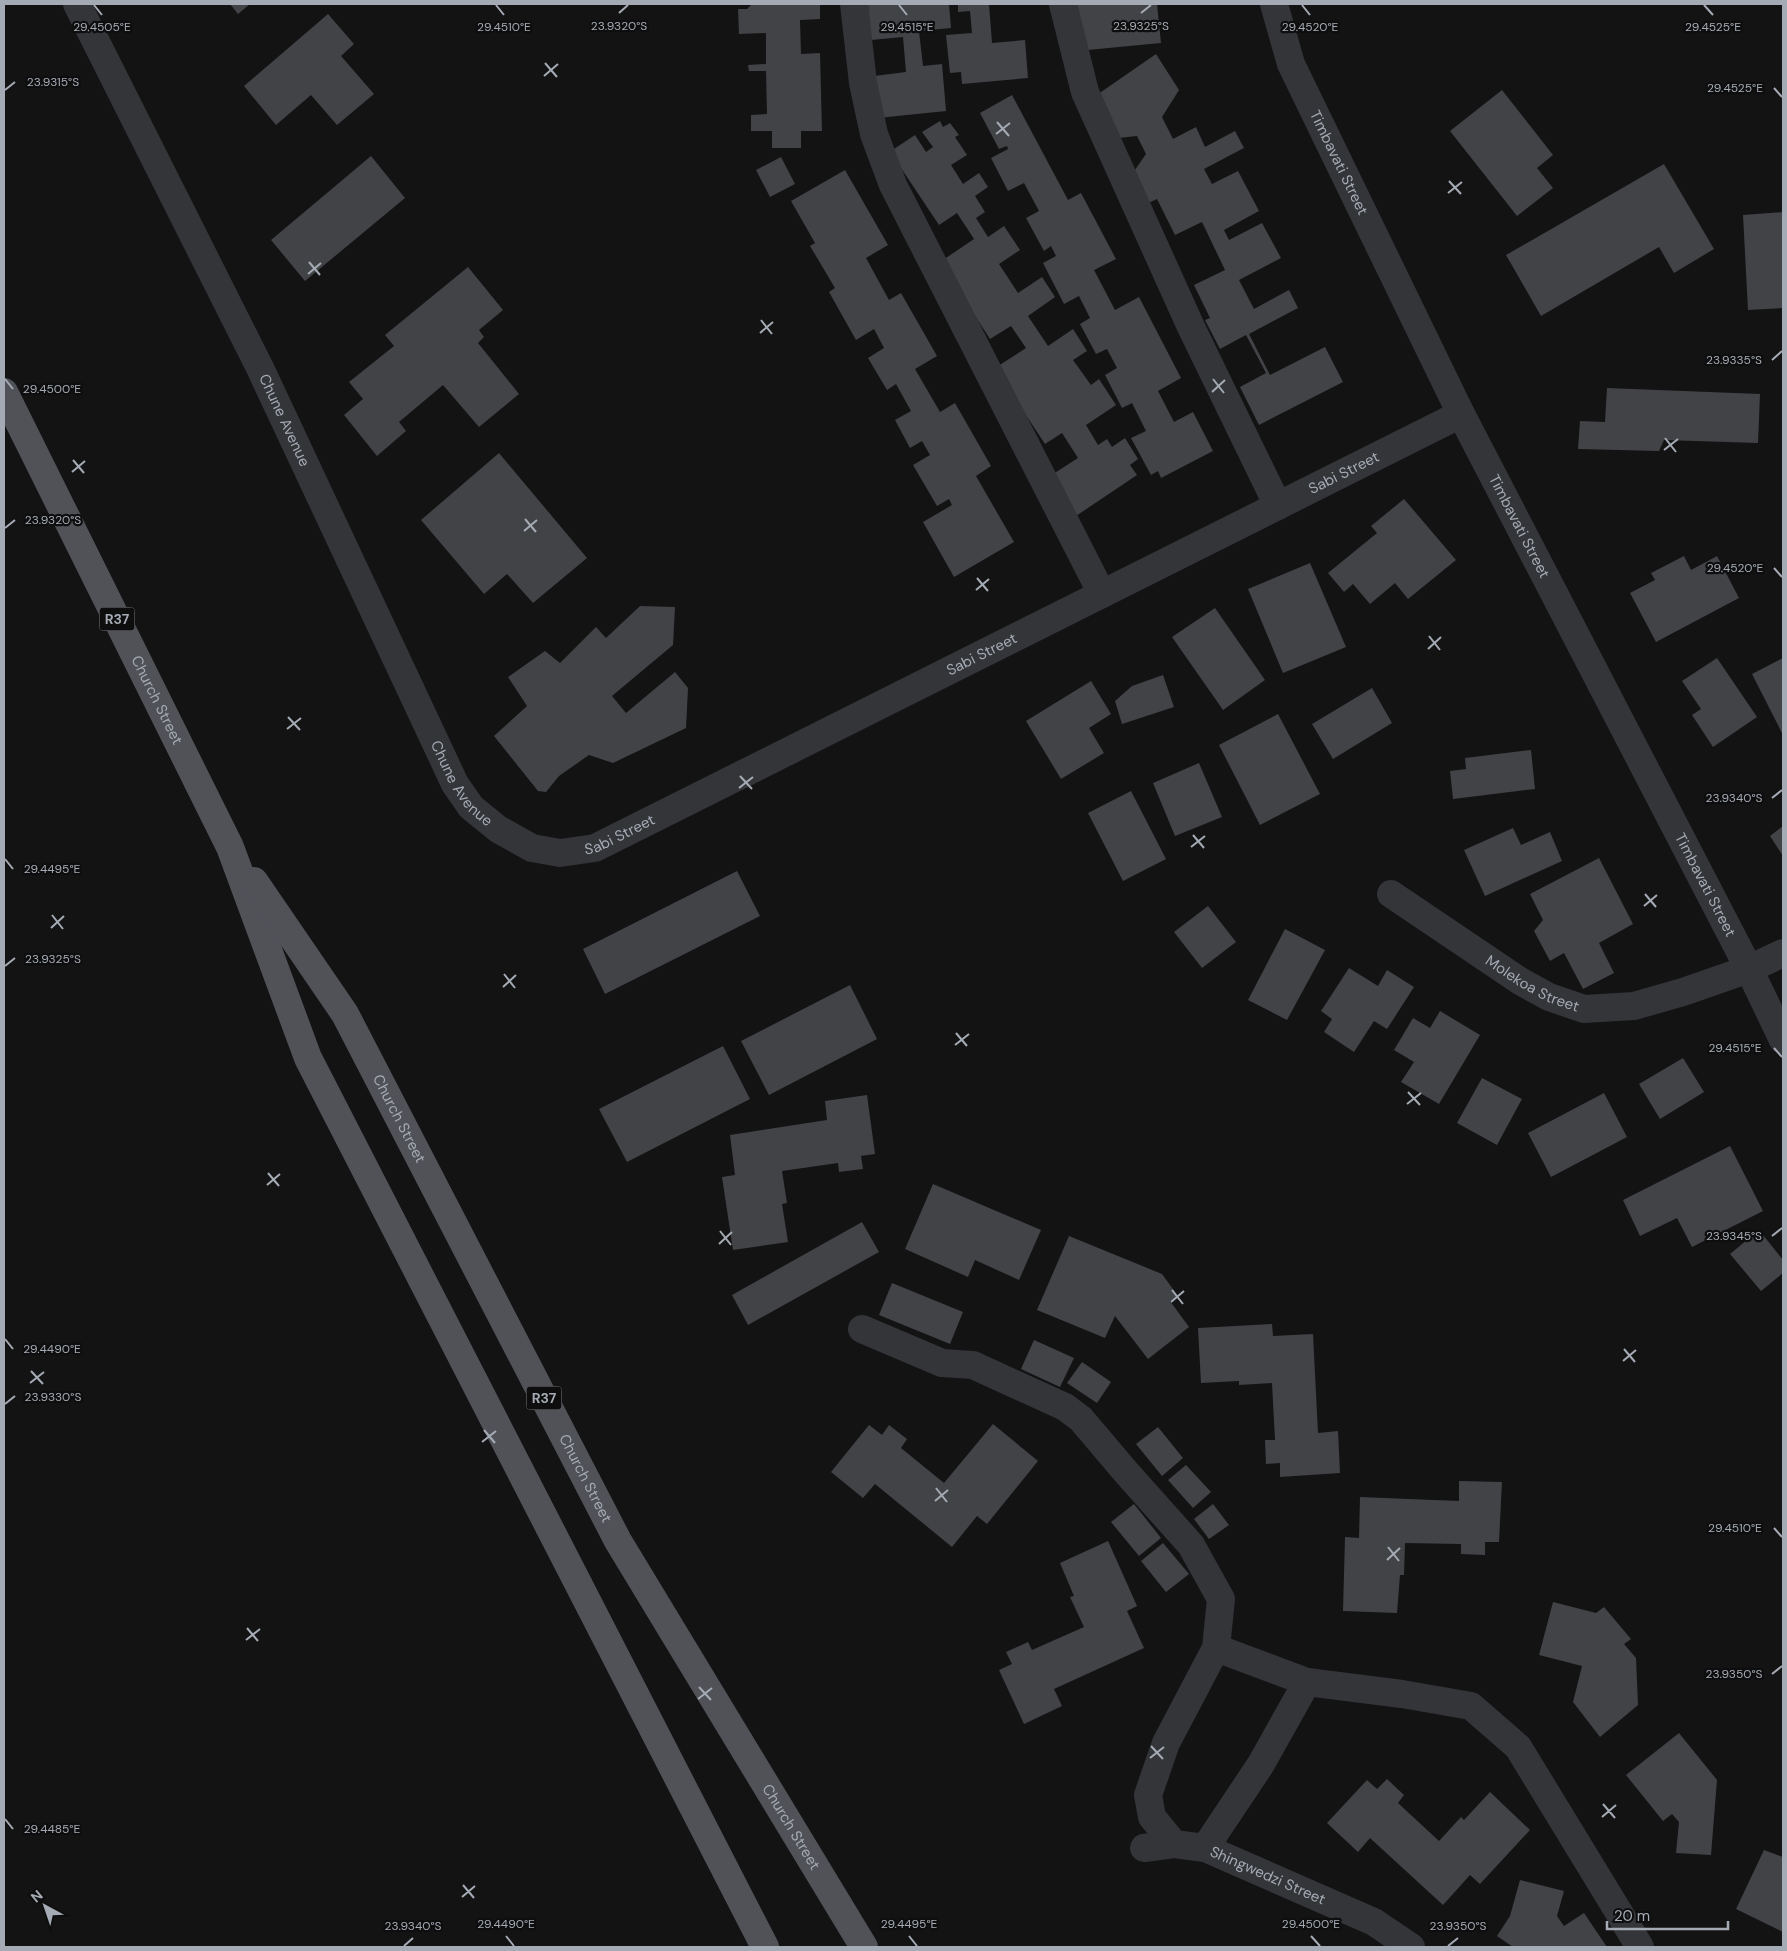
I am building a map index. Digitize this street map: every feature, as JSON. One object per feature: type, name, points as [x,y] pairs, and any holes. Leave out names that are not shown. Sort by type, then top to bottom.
[{"type":"main road","name":"Church Street","points":[[4,392],[230,846],[308,1058],[765,1947]]},
{"type":"main road","name":"Church Street","points":[[230,846],[345,1014],[618,1542],[864,1947]]},
{"type":"street","name":"Chune Avenue","points":[[77,4],[260,368],[454,784],[471,807],[498,829]]},
{"type":"street","points":[[854,4],[863,83],[872,126],[893,185],[1102,594]]},
{"type":"street","points":[[1063,4],[1085,92],[1191,326],[1278,506]]},
{"type":"street","name":"Timbavati Street","points":[[1274,4],[1291,64],[1461,414],[1749,969],[1783,1040]]},
{"type":"street","name":"Sabi Street","points":[[498,829],[532,848],[560,853],[595,848],[1461,414]]},
{"type":"street","name":"Molekoa Street","points":[[1391,894],[1520,981],[1549,997],[1584,1009],[1634,1006],[1683,992],[1749,969],[1783,953]]},
{"type":"street","points":[[862,1329],[942,1363],[974,1365],[1054,1402],[1081,1419],[1191,1545],[1221,1599],[1216,1648],[1166,1743],[1148,1795],[1152,1817],[1174,1844]]},
{"type":"street","points":[[1216,1648],[1307,1682],[1402,1694],[1471,1706],[1518,1746],[1640,1947]]},
{"type":"street","points":[[1205,1848],[1262,1764],[1307,1682]]},
{"type":"street","name":"Shingwedzi Street","points":[[1144,1848],[1174,1844],[1205,1848],[1374,1922],[1411,1947]]},
{"type":"building","points":[[230,4],[250,4],[238,14]]},
{"type":"building","points":[[752,4],[820,4],[820,19],[800,20],[801,54],[820,53],[822,131],[801,131],[801,148],[772,148],[772,131],[751,131],[751,115],[767,114],[766,71],[749,71],[748,65],[766,64],[766,33],[739,34],[738,9],[747,9]]},
{"type":"building","points":[[868,4],[949,4],[951,28],[919,31],[923,66],[942,64],[946,111],[878,118],[874,76],[906,72],[903,37],[871,40]]},
{"type":"building","points":[[958,4],[989,4],[992,43],[1025,40],[1028,78],[962,84],[961,72],[950,73],[946,35],[972,33],[970,11],[958,12]]},
{"type":"building","points":[[1073,4],[1157,4],[1161,43],[1077,51]]},
{"type":"building","points":[[328,14],[354,44],[341,56],[374,94],[337,125],[311,95],[276,125],[244,86]]},
{"type":"building","points":[[1156,54],[1179,90],[1162,117],[1173,139],[1196,127],[1205,147],[1235,131],[1244,148],[1204,169],[1212,184],[1238,171],[1259,211],[1224,230],[1229,240],[1262,223],[1281,258],[1239,280],[1254,309],[1289,290],[1298,308],[1249,334],[1270,375],[1325,347],[1343,382],[1259,425],[1240,387],[1266,373],[1246,335],[1220,349],[1205,320],[1210,318],[1194,285],[1225,270],[1202,222],[1175,235],[1157,199],[1144,205],[1130,177],[1146,154],[1137,136],[1118,138],[1091,99]]},
{"type":"building","points":[[1502,90],[1553,155],[1537,168],[1553,188],[1517,216],[1450,131]]},
{"type":"building","points":[[1012,95],[1068,200],[1081,193],[1116,259],[1094,270],[1115,310],[1139,297],[1181,378],[1158,391],[1174,422],[1193,412],[1213,451],[1161,478],[1158,471],[1151,475],[1131,438],[1146,431],[1132,403],[1122,408],[1105,375],[1117,368],[1107,349],[1096,354],[1080,324],[1090,318],[1079,296],[1064,304],[1043,263],[1056,256],[1051,246],[1044,251],[1026,218],[1039,211],[1024,183],[1008,191],[991,158],[1008,149],[1007,146],[999,149],[980,113]]},
{"type":"building","points":[[940,121],[943,127],[950,123],[959,135],[955,137],[967,155],[951,165],[963,184],[979,173],[988,187],[975,196],[985,212],[976,218],[988,237],[1004,226],[1020,250],[999,264],[1018,293],[1042,277],[1055,297],[1028,316],[1048,346],[1073,329],[1087,351],[1073,360],[1091,385],[1099,379],[1116,405],[1086,425],[1098,445],[1107,439],[1112,447],[1125,438],[1138,459],[1130,465],[1137,475],[1076,516],[1050,476],[1078,458],[1062,433],[1045,444],[995,368],[1026,348],[1011,326],[990,339],[940,262],[974,239],[957,213],[939,225],[899,165],[888,153],[915,135],[926,152],[933,147],[922,132]]},
{"type":"building","points":[[371,156],[405,198],[305,281],[271,240]]},
{"type":"building","points":[[781,157],[795,184],[770,197],[756,170]]},
{"type":"building","points":[[1664,164],[1714,249],[1674,273],[1659,247],[1541,316],[1506,255]]},
{"type":"building","points":[[845,170],[888,245],[866,258],[889,300],[901,293],[937,356],[915,369],[940,412],[955,403],[991,466],[976,476],[1014,542],[954,577],[923,522],[952,505],[949,499],[937,506],[913,465],[930,455],[922,441],[910,448],[895,420],[911,411],[896,384],[887,390],[868,358],[884,348],[874,329],[856,340],[829,292],[835,288],[810,246],[815,243],[791,201]]},
{"type":"building","points":[[1783,212],[1783,308],[1748,310],[1743,215]]},
{"type":"building","points":[[468,267],[503,310],[479,330],[484,337],[478,343],[519,394],[479,427],[443,385],[399,422],[406,431],[377,456],[344,415],[363,399],[349,382],[394,346],[385,335]]},
{"type":"building","points":[[1607,388],[1760,394],[1758,443],[1664,440],[1659,451],[1578,449],[1580,421],[1605,422]]},
{"type":"building","points":[[499,453],[587,558],[533,603],[507,574],[484,594],[421,520]]},
{"type":"building","points":[[1404,499],[1456,560],[1408,599],[1395,583],[1370,604],[1353,584],[1344,592],[1328,573],[1377,533],[1371,526]]},
{"type":"building","points":[[1684,556],[1691,570],[1717,556],[1739,598],[1656,642],[1630,593],[1655,580],[1651,573]]},
{"type":"building","points":[[1310,563],[1346,647],[1283,673],[1248,589]]},
{"type":"building","points":[[640,606],[675,607],[673,645],[612,696],[626,713],[675,672],[688,688],[686,728],[613,763],[589,755],[559,776],[546,792],[538,791],[494,736],[527,706],[508,677],[545,651],[560,663],[596,627],[606,638]]},
{"type":"building","points":[[1215,608],[1265,680],[1223,710],[1172,637]]},
{"type":"building","points":[[1717,658],[1757,717],[1713,747],[1692,715],[1701,709],[1682,681]]},
{"type":"building","points":[[1783,658],[1783,735],[1752,674]]},
{"type":"building","points":[[1163,675],[1174,707],[1122,724],[1115,701],[1132,686]]},
{"type":"building","points":[[1091,681],[1111,714],[1089,728],[1104,753],[1061,779],[1026,721]]},
{"type":"building","points":[[1372,688],[1392,723],[1333,759],[1312,724]]},
{"type":"building","points":[[1278,714],[1320,794],[1260,825],[1219,745]]},
{"type":"building","points":[[1531,750],[1535,789],[1453,799],[1450,771],[1466,769],[1465,758]]},
{"type":"building","points":[[1199,763],[1222,817],[1175,836],[1153,783]]},
{"type":"building","points":[[1131,791],[1166,859],[1123,881],[1088,813]]},
{"type":"building","points":[[1783,826],[1783,856],[1770,836]]},
{"type":"building","points":[[1513,828],[1521,845],[1550,832],[1562,861],[1485,896],[1464,850]]},
{"type":"building","points":[[1599,858],[1633,924],[1599,943],[1614,973],[1583,989],[1564,953],[1550,961],[1534,931],[1543,920],[1530,894]]},
{"type":"building","points":[[737,871],[760,916],[605,994],[583,949]]},
{"type":"building","points":[[1208,906],[1236,942],[1202,968],[1174,932]]},
{"type":"building","points":[[1285,929],[1325,950],[1287,1020],[1248,1000]]},
{"type":"building","points":[[1349,968],[1378,986],[1387,970],[1414,987],[1387,1029],[1374,1021],[1354,1052],[1324,1032],[1332,1019],[1321,1011]]},
{"type":"building","points":[[850,985],[877,1039],[769,1095],[741,1041]]},
{"type":"building","points":[[1440,1011],[1480,1035],[1439,1104],[1401,1082],[1414,1062],[1394,1050],[1413,1018],[1430,1028]]},
{"type":"building","points":[[723,1046],[750,1099],[627,1162],[599,1109]]},
{"type":"building","points":[[1683,1058],[1704,1092],[1660,1119],[1639,1084]]},
{"type":"building","points":[[1482,1078],[1522,1099],[1497,1145],[1457,1123]]},
{"type":"building","points":[[1604,1093],[1627,1137],[1551,1177],[1528,1133]]},
{"type":"building","points":[[867,1095],[875,1154],[861,1156],[863,1169],[839,1172],[838,1163],[782,1171],[787,1203],[782,1204],[788,1242],[733,1250],[722,1177],[735,1175],[730,1135],[827,1120],[825,1101]]},
{"type":"building","points":[[1730,1146],[1763,1211],[1692,1247],[1677,1218],[1640,1236],[1623,1200]]},
{"type":"building","points":[[933,1184],[1041,1230],[1019,1280],[975,1260],[968,1277],[905,1249]]},
{"type":"building","points":[[862,1222],[879,1252],[748,1325],[732,1295]]},
{"type":"building","points":[[1759,1230],[1783,1260],[1783,1273],[1761,1291],[1730,1254]]},
{"type":"building","points":[[1069,1236],[1162,1274],[1178,1296],[1170,1301],[1189,1327],[1148,1359],[1115,1316],[1105,1338],[1037,1310]]},
{"type":"building","points":[[892,1283],[963,1312],[950,1344],[879,1315]]},
{"type":"building","points":[[1272,1324],[1273,1336],[1313,1334],[1318,1433],[1338,1431],[1340,1473],[1280,1477],[1280,1463],[1266,1464],[1265,1440],[1275,1440],[1272,1383],[1239,1385],[1239,1381],[1201,1383],[1198,1328]]},
{"type":"building","points":[[1034,1340],[1074,1358],[1060,1387],[1021,1369]]},
{"type":"building","points":[[1082,1362],[1111,1382],[1097,1403],[1067,1383]]},
{"type":"building","points":[[993,1424],[1038,1461],[987,1524],[977,1516],[952,1547],[875,1484],[863,1498],[831,1472],[869,1425],[882,1435],[889,1425],[907,1439],[901,1448],[944,1483]]},
{"type":"building","points":[[1158,1427],[1183,1458],[1162,1476],[1136,1444]]},
{"type":"building","points":[[1186,1465],[1211,1492],[1193,1508],[1168,1480]]},
{"type":"building","points":[[1459,1481],[1502,1482],[1499,1542],[1485,1542],[1485,1555],[1461,1554],[1461,1544],[1405,1543],[1404,1575],[1400,1575],[1397,1613],[1343,1611],[1345,1537],[1359,1538],[1360,1497],[1459,1501]]},
{"type":"building","points":[[1134,1504],[1161,1538],[1139,1556],[1111,1522]]},
{"type":"building","points":[[1213,1504],[1229,1525],[1209,1539],[1194,1519]]},
{"type":"building","points":[[1108,1541],[1137,1606],[1127,1611],[1144,1648],[1054,1689],[1062,1706],[1024,1724],[999,1670],[1012,1664],[1006,1652],[1028,1642],[1032,1650],[1084,1627],[1070,1597],[1074,1596],[1060,1563]]},
{"type":"building","points":[[1163,1543],[1189,1574],[1166,1592],[1141,1561]]},
{"type":"building","points":[[1553,1602],[1596,1613],[1604,1607],[1631,1639],[1624,1644],[1636,1658],[1638,1705],[1600,1737],[1573,1702],[1582,1666],[1539,1655]]},
{"type":"building","points":[[1679,1733],[1717,1780],[1711,1855],[1676,1853],[1679,1822],[1672,1814],[1663,1821],[1626,1775]]},
{"type":"building","points":[[1387,1779],[1404,1795],[1398,1803],[1439,1841],[1461,1817],[1464,1820],[1490,1792],[1530,1830],[1480,1884],[1470,1875],[1443,1905],[1370,1838],[1358,1852],[1327,1823],[1367,1780],[1377,1789]]},
{"type":"building","points":[[1764,1850],[1783,1857],[1783,1932],[1736,1909]]},
{"type":"building","points":[[1520,1880],[1564,1891],[1557,1916],[1564,1926],[1584,1913],[1607,1947],[1513,1947],[1497,1936],[1510,1916]]}]
